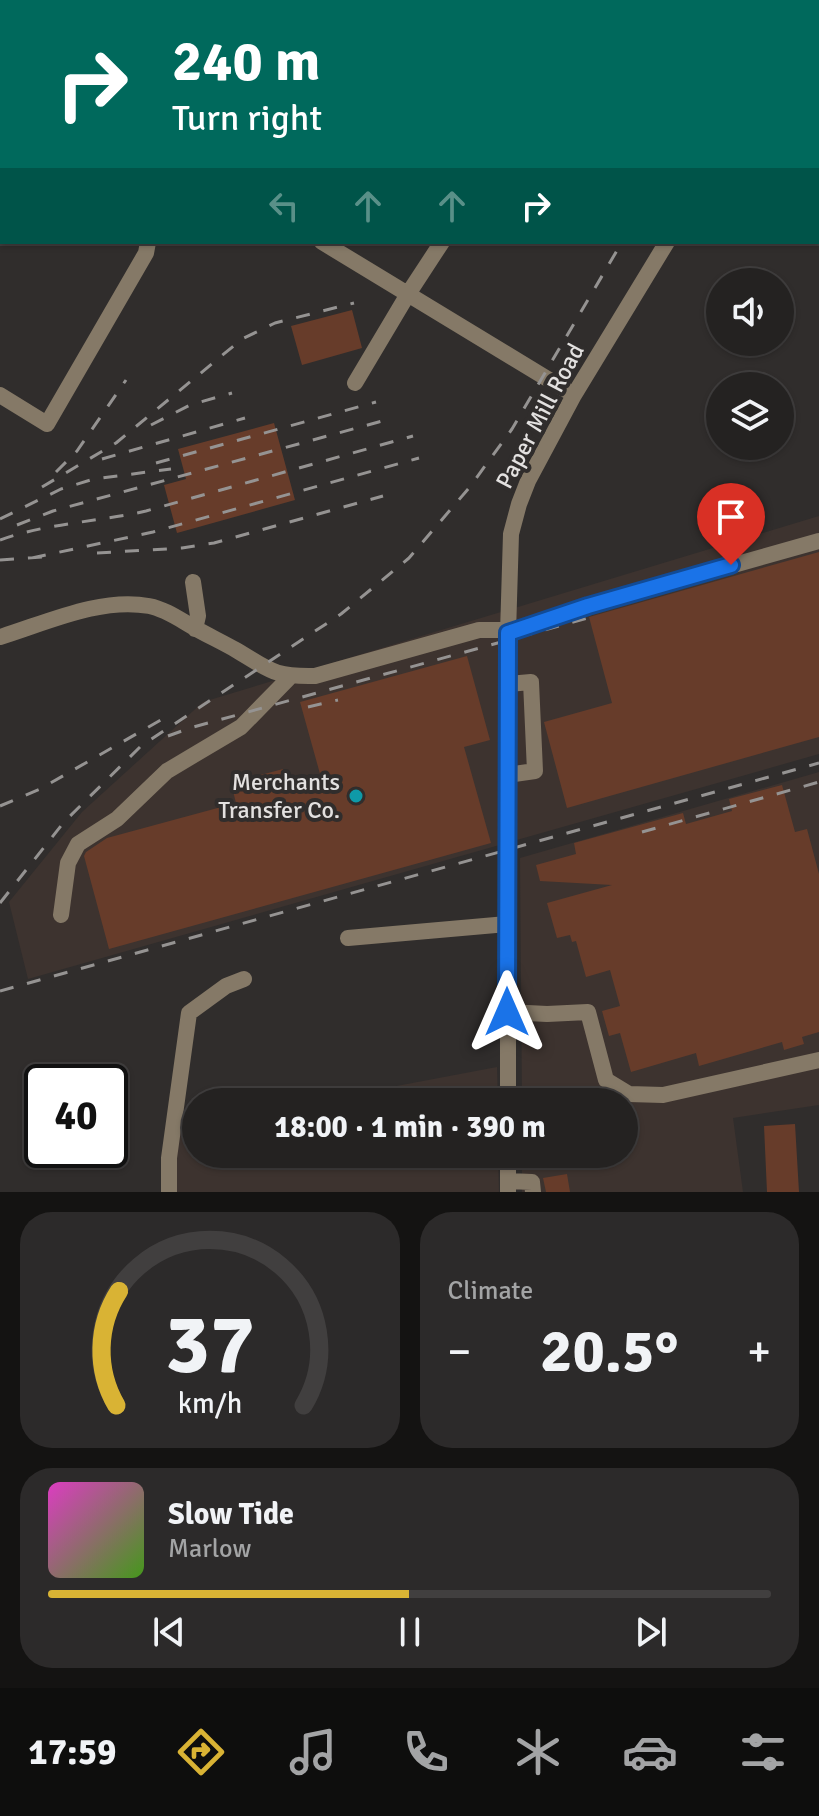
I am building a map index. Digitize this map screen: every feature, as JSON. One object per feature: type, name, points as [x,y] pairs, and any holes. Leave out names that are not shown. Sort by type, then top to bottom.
[{"type":"street","points":[[0,395],[47,424],[146,253],[148,244]]},
{"type":"street","points":[[325,244],[574,395]]},
{"type":"street","points":[[355,383],[441,244]]},
{"type":"street","name":"Paper Mill Road","points":[[508,1088],[507,775],[511,534],[519,504],[574,395],[666,244]]},
{"type":"street","points":[[0,637],[95,608],[132,604],[164,610],[262,668],[290,677],[328,673],[479,630],[508,631],[819,541]]},
{"type":"street","points":[[193,582],[198,616],[195,629]]},
{"type":"street","points":[[61,915],[68,863],[78,844],[117,819],[167,771],[241,727],[290,677]]},
{"type":"street","points":[[507,775],[535,771],[531,682],[508,684]]},
{"type":"street","points":[[348,938],[507,924]]},
{"type":"street","points":[[169,1192],[169,1158],[189,1013],[226,986],[244,979]]},
{"type":"street","points":[[507,1012],[588,1012],[606,1080],[629,1094],[663,1095],[819,1060]]},
{"type":"street","points":[[508,1187],[532,1182],[533,1192]]},
{"type":"shaded area","points":[[819,516],[819,754],[28,979],[9,902],[82,812],[203,702]]},
{"type":"shaded area","points":[[819,772],[819,1105],[733,1118],[743,1192],[522,1192],[522,1168],[638,1168],[638,1088],[522,1088],[520,858]]},
{"type":"shaded area","points":[[497,1067],[498,1088],[386,1088]]},
{"type":"shaded area","points":[[182,1127],[182,1168],[498,1168],[499,1192],[177,1192],[177,1128]]},
{"type":"building","points":[[352,310],[362,348],[302,365],[291,326]]},
{"type":"building","points":[[274,423],[295,500],[177,533],[164,485],[186,479],[178,449]]},
{"type":"building","points":[[819,552],[819,737],[567,808],[544,722],[612,703],[589,617]]},
{"type":"building","name":"Merchants Transfer Co.","points":[[467,656],[490,740],[464,747],[491,843],[109,949],[84,856],[86,852],[107,838],[236,803],[231,783],[283,769],[288,790],[322,781],[300,702]]},
{"type":"building","points":[[782,785],[795,832],[807,829],[819,874],[819,1032],[802,1037],[804,1044],[784,1050],[782,1042],[699,1066],[696,1053],[631,1072],[620,1033],[609,1036],[602,1011],[620,1006],[610,970],[586,977],[576,941],[572,942],[570,935],[557,938],[547,903],[612,885],[540,881],[536,865],[576,854],[574,843],[683,813],[686,824],[732,811],[729,799]]},
{"type":"building","points":[[795,1124],[799,1192],[767,1192],[764,1126]]},
{"type":"building","points":[[567,1174],[570,1192],[546,1192],[543,1178]]},
{"type":"railway","points":[[0,903],[64,822],[141,746],[341,614],[409,558],[469,488],[512,429],[621,244]]},
{"type":"railway","points":[[42,487],[116,443],[242,339],[275,323],[354,303]]},
{"type":"railway","points":[[56,472],[77,451],[126,380]]},
{"type":"railway","points":[[151,425],[190,405],[232,393]]},
{"type":"railway","points":[[156,463],[376,402]]},
{"type":"railway","points":[[102,459],[245,418]]},
{"type":"railway","points":[[17,525],[53,511],[386,420]]},
{"type":"railway","points":[[0,540],[36,530],[146,511],[413,436]]},
{"type":"railway","points":[[32,558],[153,532],[419,458]]},
{"type":"railway","points":[[0,519],[61,489],[94,479],[171,469]]},
{"type":"railway","points":[[97,553],[214,543],[383,496]]},
{"type":"railway","points":[[0,560],[42,557]]},
{"type":"railway","points":[[168,736],[588,618]]},
{"type":"railway","points":[[308,707],[338,700]]},
{"type":"railway","points":[[0,806],[40,789],[166,717]]},
{"type":"railway","points":[[0,991],[819,763]]},
{"type":"railway","points":[[642,832],[819,782]]},
{"type":"place","name":"Merchants Transfer Co.","points":[[356,796]]},
{"type":"route","points":[[507,1012],[508,633],[588,606],[731,565]]}]
